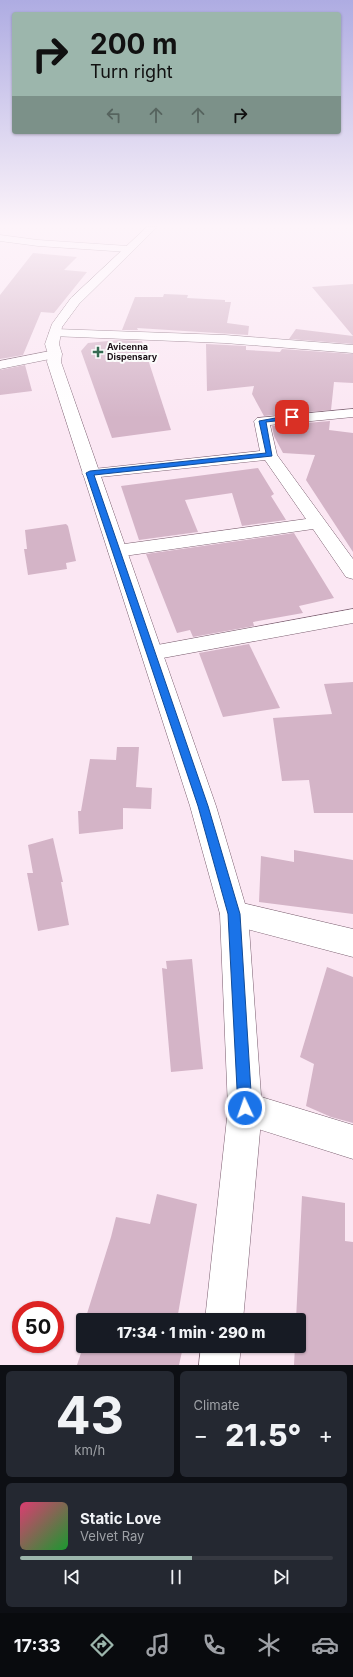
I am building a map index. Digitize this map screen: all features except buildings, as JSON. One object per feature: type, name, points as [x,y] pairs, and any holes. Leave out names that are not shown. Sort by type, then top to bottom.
[{"type":"street","points":[[85,291],[75,301],[56,327],[54,362],[203,806],[234,914],[245,1108],[225,1313]]},
{"type":"street","points":[[0,365],[55,344],[217,339],[353,349]]},
{"type":"street","points":[[353,412],[262,421],[269,455],[353,574]]},
{"type":"street","points":[[90,473],[269,455]]},
{"type":"street","points":[[117,551],[317,523]]},
{"type":"street","points":[[152,653],[353,616]]},
{"type":"street","points":[[234,914],[353,943]]},
{"type":"street","points":[[245,1108],[353,1142]]},
{"type":"street","points":[[220,1365],[221,1353]]},
{"type":"place","name":"Avicenna Dispensary","points":[[98,352]]},
{"type":"route","points":[[245,1108],[234,914],[203,806],[90,473],[269,455],[262,421],[292,417]]}]
